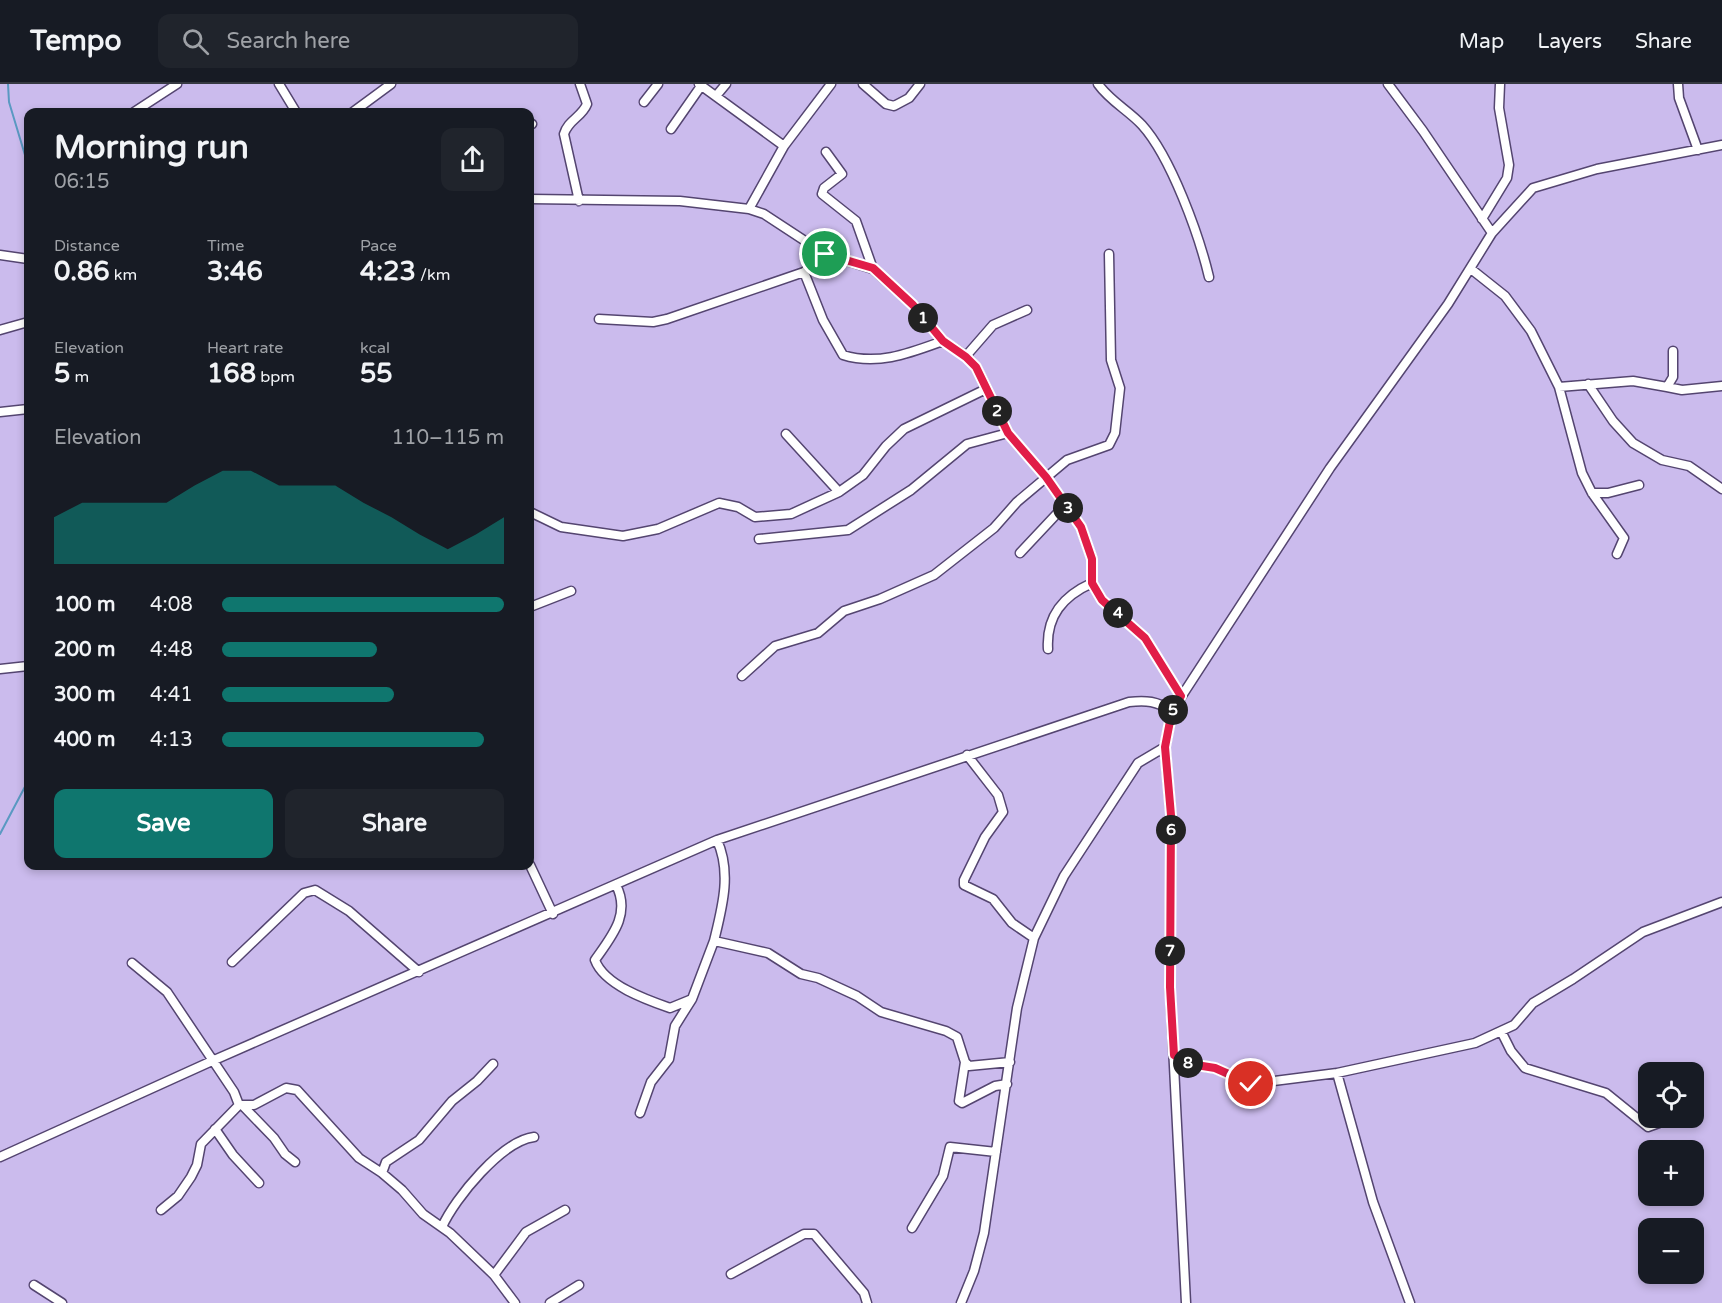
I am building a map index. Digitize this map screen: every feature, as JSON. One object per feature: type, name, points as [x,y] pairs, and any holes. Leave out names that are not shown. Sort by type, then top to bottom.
[{"type":"street","points":[[140,108],[177,84]]},
{"type":"street","points":[[279,84],[294,108]]},
{"type":"street","points":[[359,108],[392,84]]},
{"type":"street","points":[[579,201],[564,134],[567,124],[585,109],[587,104],[580,84]]},
{"type":"street","points":[[644,102],[658,84]]},
{"type":"street","points":[[716,96],[726,84]]},
{"type":"street","points":[[749,208],[784,146],[831,84]]},
{"type":"street","points":[[863,84],[885,104],[894,106],[909,98],[920,84]]},
{"type":"street","points":[[1098,84],[1109,98],[1143,126],[1173,176],[1204,253],[1209,277]]},
{"type":"street","points":[[1388,84],[1492,233]]},
{"type":"street","points":[[1482,219],[1507,178],[1509,165],[1499,108],[1500,84]]},
{"type":"street","points":[[1678,84],[1679,98],[1698,150]]},
{"type":"street","points":[[671,129],[700,85],[753,126],[784,146]]},
{"type":"street","points":[[1186,1303],[1170,987],[1171,815],[1165,747],[1172,711],[1330,468],[1471,269],[1492,233],[1533,188],[1597,169],[1722,145]]},
{"type":"street","points":[[826,152],[842,174],[824,188],[822,194],[856,221],[873,268]]},
{"type":"street","points":[[534,199],[680,201],[749,208],[764,214],[825,254],[873,268],[913,305],[943,341],[976,367],[1008,433],[1046,477],[1081,527],[1092,559],[1092,583],[1102,600],[1145,638],[1181,696]]},
{"type":"street","points":[[599,320],[653,322],[667,319],[804,272],[825,254]]},
{"type":"street","points":[[742,676],[775,646],[818,633],[844,611],[880,599],[934,575],[994,528],[1017,502],[1072,457],[1109,445],[1115,433],[1120,388],[1111,360],[1109,254]]},
{"type":"street","points":[[0,255],[24,258]]},
{"type":"street","points":[[1471,269],[1505,296],[1531,331],[1559,387],[1582,473],[1592,493],[1624,538],[1617,554]]},
{"type":"street","points":[[804,272],[823,320],[843,355],[855,359],[894,358],[943,341]]},
{"type":"street","points":[[966,357],[993,325],[1027,310]]},
{"type":"street","points":[[0,330],[24,323]]},
{"type":"street","points":[[1667,387],[1673,377],[1673,351]]},
{"type":"street","points":[[1559,387],[1633,381],[1682,390],[1722,386]]},
{"type":"street","points":[[1588,384],[1613,421],[1634,443],[1662,460],[1689,466],[1722,489]]},
{"type":"street","points":[[534,514],[561,527],[622,536],[658,529],[719,503],[738,507],[755,517],[791,514],[839,492],[863,475],[886,446],[904,429],[986,389]]},
{"type":"street","points":[[0,412],[24,409]]},
{"type":"street","points":[[759,539],[848,530],[911,490],[967,444],[1008,433]]},
{"type":"street","points":[[786,434],[839,492]]},
{"type":"street","points":[[1592,493],[1608,493],[1639,484]]},
{"type":"street","points":[[1020,554],[1066,504]]},
{"type":"street","points":[[1048,649],[1047,632],[1055,612],[1066,598],[1092,583]]},
{"type":"street","points":[[534,605],[572,591]]},
{"type":"street","points":[[0,669],[24,666]]},
{"type":"street","points":[[0,1157],[212,1061],[553,914],[717,840],[1129,702],[1146,700],[1172,711]]},
{"type":"street","points":[[961,1303],[974,1271],[984,1233],[1017,1008],[1034,938],[1064,876],[1138,763],[1165,747]]},
{"type":"street","points":[[967,755],[998,795],[1003,812],[985,837],[964,880],[964,885],[993,899],[1012,923],[1034,938]]},
{"type":"street","points":[[640,1113],[651,1082],[669,1059],[675,1026],[692,999],[714,941],[724,898],[724,867],[717,840]]},
{"type":"street","points":[[532,870],[553,914]]},
{"type":"street","points":[[616,885],[623,899],[622,910],[617,926],[595,960],[598,969],[612,981],[670,1008],[692,999]]},
{"type":"street","points":[[232,962],[304,893],[315,890],[349,911],[419,972]]},
{"type":"street","points":[[1174,1055],[1190,1064],[1215,1068],[1251,1084],[1337,1073],[1475,1043],[1514,1025],[1533,1003],[1574,979],[1643,932],[1722,902]]},
{"type":"street","points":[[714,941],[768,953],[801,974],[818,978],[857,996],[881,1012],[946,1030],[957,1037],[965,1062],[959,1101],[962,1103],[995,1086],[1007,1084]]},
{"type":"street","points":[[132,963],[167,992],[242,1106],[295,1162]]},
{"type":"street","points":[[1500,1031],[1511,1051],[1525,1068],[1602,1091],[1638,1119]]},
{"type":"street","points":[[965,1062],[974,1067],[1010,1062]]},
{"type":"street","points":[[382,1173],[386,1162],[419,1140],[452,1101],[477,1081],[493,1064]]},
{"type":"street","points":[[1337,1073],[1373,1202],[1410,1303]]},
{"type":"street","points":[[161,1210],[178,1196],[191,1177],[197,1165],[201,1144],[215,1129],[242,1106],[254,1105],[286,1088],[297,1090],[359,1158],[402,1190],[423,1214],[442,1227],[494,1275],[515,1303]]},
{"type":"street","points":[[215,1129],[233,1155],[259,1183]]},
{"type":"street","points":[[442,1227],[461,1196],[477,1176],[518,1140],[534,1137]]},
{"type":"street","points":[[912,1228],[943,1176],[950,1147],[996,1152]]},
{"type":"street","points":[[494,1275],[526,1232],[565,1210]]},
{"type":"street","points":[[731,1274],[804,1234],[814,1234],[864,1293],[867,1303]]},
{"type":"street","points":[[34,1285],[62,1303]]},
{"type":"street","points":[[550,1303],[579,1285]]},
{"type":"waterway","points":[[8,84],[9,102],[24,152]]},
{"type":"waterway","points":[[0,834],[24,789]]},
{"type":"route","points":[[825,254],[873,268],[913,305],[943,341],[976,367],[1008,433],[1046,477],[1081,527],[1092,559],[1092,583],[1102,600],[1145,638],[1181,696],[1172,711],[1165,747],[1171,815],[1170,987],[1174,1055],[1190,1064],[1215,1068],[1251,1084]]}]
